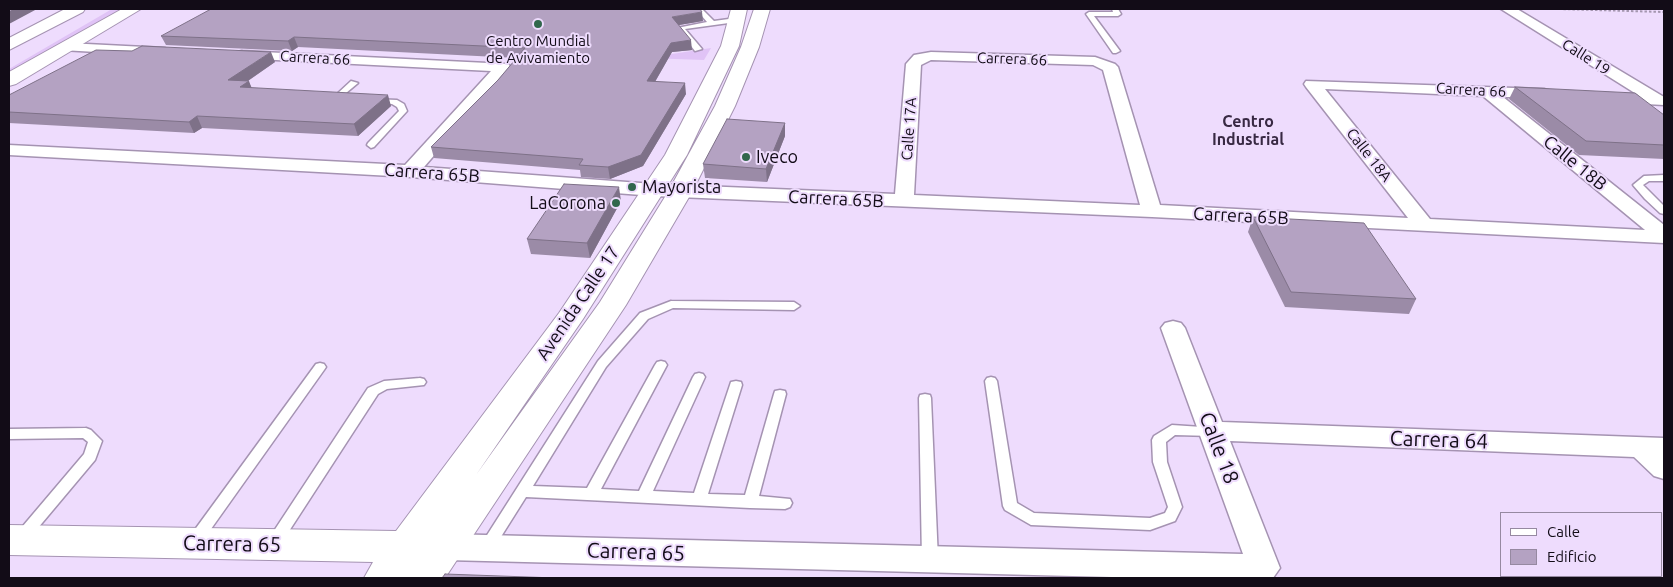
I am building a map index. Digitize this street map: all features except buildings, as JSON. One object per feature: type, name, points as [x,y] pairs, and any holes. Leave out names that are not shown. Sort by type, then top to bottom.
[{"type":"street","points":[[9,35],[53,9]]},
{"type":"street","points":[[9,35],[77,9]]},
{"type":"street","points":[[9,63],[102,9]]},
{"type":"street","points":[[9,80],[133,9]]},
{"type":"street","name":"Avenida Calle 17","points":[[383,578],[569,319],[667,191],[725,106],[740,47],[762,9]]},
{"type":"street","name":"Calle 19","points":[[1508,9],[1661,103]]},
{"type":"street","name":"Avenida Calle 17","points":[[738,14],[740,47]]},
{"type":"street","points":[[67,47],[176,52]]},
{"type":"street","name":"Carrera 66","points":[[226,54],[503,67],[410,171]]},
{"type":"street","name":"Carrera 66","points":[[919,58],[940,56],[1095,61],[1110,57]]},
{"type":"street","points":[[1110,57],[1110,67],[1152,211]]},
{"type":"street","name":"Calle 17A","points":[[904,202],[914,64],[919,58]]},
{"type":"street","name":"Carrera 66","points":[[1312,84],[1563,95]]},
{"type":"street","name":"Calle 18A","points":[[1312,84],[1425,226]]},
{"type":"street","name":"Calle 18B","points":[[1486,91],[1664,236]]},
{"type":"street","points":[[1601,98],[1661,103]]},
{"type":"street","name":"Carrera 65B","points":[[9,150],[410,171],[667,191],[1152,211],[1425,226],[1664,236]]},
{"type":"street","name":"Avenida Calle 17","points":[[424,578],[612,305],[667,191]]},
{"type":"street","name":"Calle 18","points":[[1173,328],[1264,568]]},
{"type":"street","name":"Carrera 64","points":[[1213,431],[1653,447]]},
{"type":"street","points":[[1653,447],[1664,468]]},
{"type":"street","name":"Carrera 65","points":[[14,540],[406,547],[446,546],[1264,568]]},
{"type":"lane","points":[[699,9],[712,23]]},
{"type":"lane","points":[[1110,57],[1088,14],[1118,14],[1115,9]]},
{"type":"lane","points":[[698,49],[680,28],[712,23],[738,14]]},
{"type":"lane","points":[[354,83],[342,93],[350,99],[359,99]]},
{"type":"lane","points":[[369,100],[394,102],[400,106],[403,112],[371,145]]},
{"type":"lane","points":[[1664,178],[1648,178],[1638,185],[1664,211]]},
{"type":"lane","points":[[486,548],[602,364],[644,316],[671,304],[794,306]]},
{"type":"lane","points":[[591,494],[661,365]]},
{"type":"lane","points":[[193,543],[320,367]]},
{"type":"lane","points":[[643,497],[698,377]]},
{"type":"lane","points":[[990,381],[1010,506],[1031,519],[1150,524],[1170,517],[1175,507],[1160,462],[1158,440],[1172,430],[1213,431]]},
{"type":"lane","points":[[273,544],[374,391],[384,385],[420,382]]},
{"type":"lane","points":[[699,499],[736,385]]},
{"type":"lane","points":[[750,502],[780,394]]},
{"type":"lane","points":[[925,398],[930,560]]},
{"type":"lane","points":[[9,434],[86,433],[96,441],[90,456],[14,540]]},
{"type":"lane","points":[[522,491],[785,503]]},
{"type":"path","points":[[1559,9],[1664,12]]},
{"type":"shaded area","points":[[112,9],[128,9],[9,75],[9,69]]},
{"type":"shaded area","points":[[711,48],[704,60],[646,58]]},
{"type":"place","name":"Centro Mundial de Avivamiento","points":[[538,24]]},
{"type":"place","name":"Iveco","points":[[746,157]]},
{"type":"place","name":"Mayorista","points":[[632,187]]},
{"type":"place","name":"LaCorona","points":[[616,203]]},
{"type":"district","name":"Centro Industrial","points":[[1248,131]]}]
